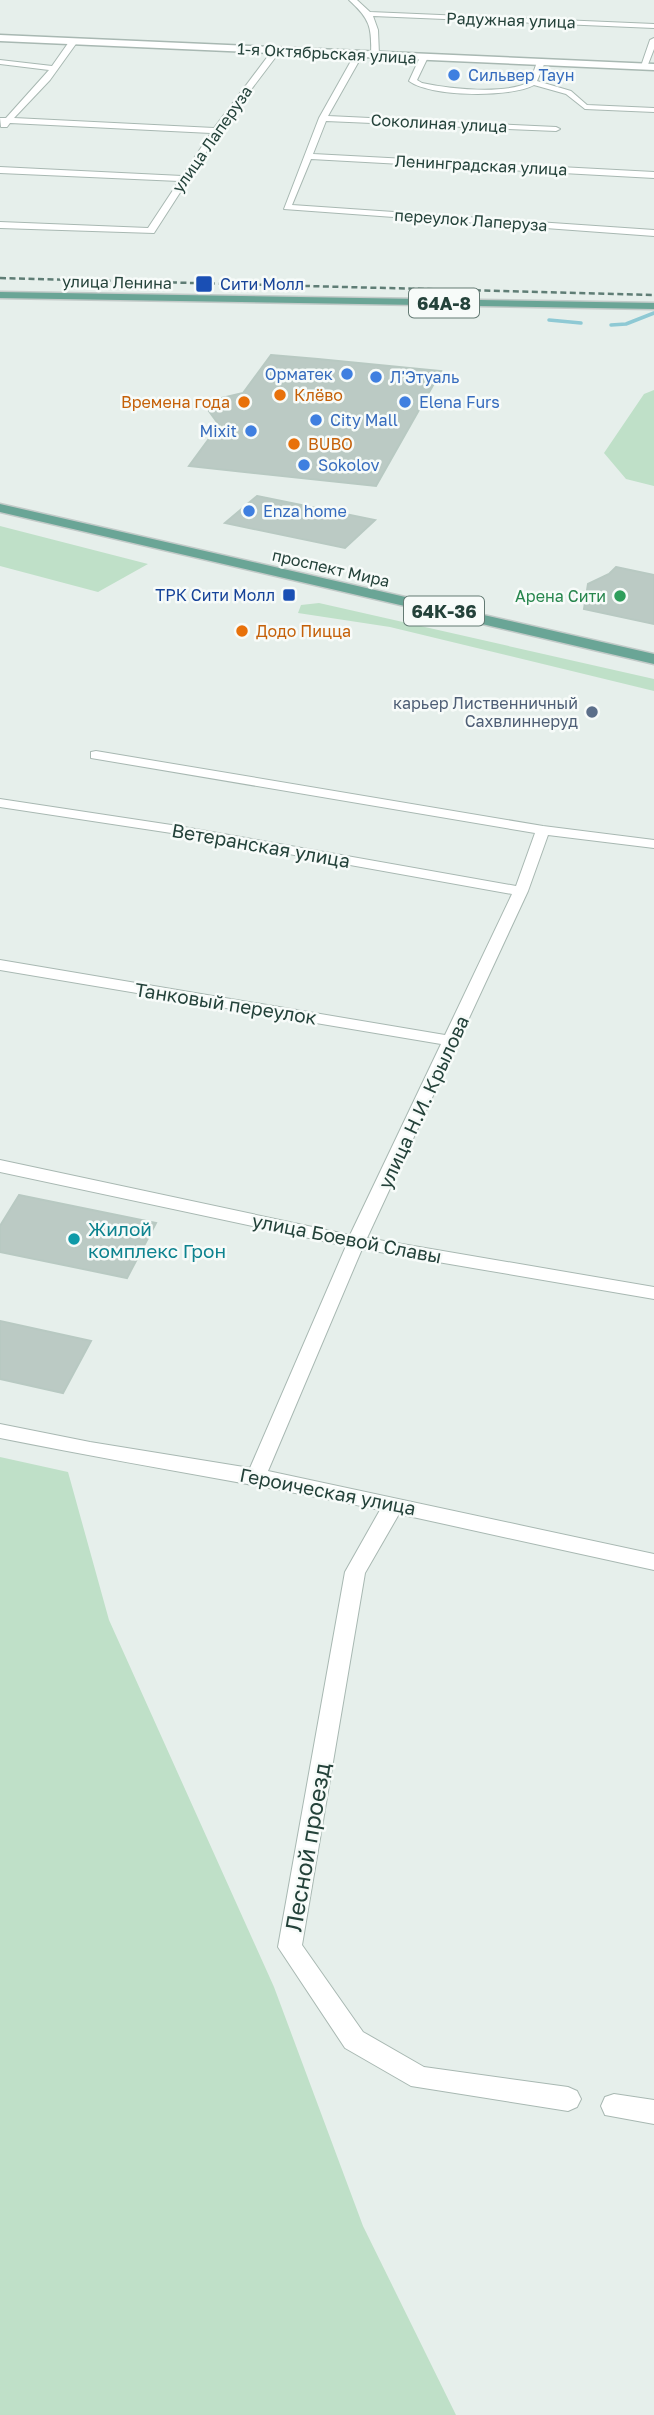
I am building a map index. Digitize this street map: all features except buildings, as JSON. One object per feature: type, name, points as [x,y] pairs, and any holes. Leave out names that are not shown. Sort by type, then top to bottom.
[{"type":"main road","name":"улица Ленина","points":[[0,295],[654,306]]},
{"type":"main road","name":"проспект Мира","points":[[0,506],[654,659]]},
{"type":"street","points":[[352,0],[366,9],[376,30],[375,55]]},
{"type":"street","name":"Радужная улица","points":[[368,14],[654,26]]},
{"type":"street","name":"1-я Октябрьская улица","points":[[0,38],[654,67]]},
{"type":"street","points":[[643,67],[654,40]]},
{"type":"street","points":[[0,130],[4,120],[54,68],[74,41]]},
{"type":"street","name":"улица Лаперуза","points":[[0,225],[150,231],[216,131],[276,50]]},
{"type":"street","points":[[309,156],[323,118],[359,54]]},
{"type":"street","points":[[424,57],[413,81],[418,86],[524,89],[533,83],[541,62]]},
{"type":"street","points":[[0,62],[54,68]]},
{"type":"street","points":[[533,83],[566,92],[578,99],[584,107],[654,110]]},
{"type":"street","name":"Соколиная улица","points":[[323,118],[556,129]]},
{"type":"street","points":[[4,120],[216,131]]},
{"type":"street","name":"Ленинградская улица","points":[[309,156],[654,175]]},
{"type":"street","name":"переулок Лаперуза","points":[[309,156],[288,207],[654,233]]},
{"type":"street","points":[[0,170],[183,180]]},
{"type":"street","points":[[96,755],[543,830],[654,844]]},
{"type":"street","name":"Ветеранская улица","points":[[0,803],[192,833],[521,891]]},
{"type":"street","name":"улица Н.И. Крылова","points":[[256,1476],[356,1242],[521,891],[543,830]]},
{"type":"street","name":"Танковый переулок","points":[[0,965],[452,1041]]},
{"type":"street","name":"улица Боевой Славы","points":[[0,1166],[356,1242],[654,1293]]},
{"type":"street","name":"Героическая улица","points":[[0,1431],[90,1449],[256,1476],[654,1562]]},
{"type":"street","name":"Лесной проезд","points":[[393,1504],[355,1572],[290,1947],[354,2040],[419,2078],[568,2099]]},
{"type":"street","points":[[614,2106],[654,2112]]},
{"type":"green space","points":[[654,390],[654,486],[626,479],[604,453],[644,394]]},
{"type":"green space","points":[[0,526],[148,564],[98,592],[0,566]]},
{"type":"green space","points":[[319,603],[654,679],[654,691],[390,627],[298,613],[301,605]]},
{"type":"green space","points":[[0,1457],[68,1472],[109,1620],[274,1987],[363,2226],[456,2415],[0,2415]]},
{"type":"waterway","points":[[611,325],[626,324],[654,313]]},
{"type":"waterway","points":[[549,320],[581,323]]},
{"type":"railway","points":[[0,278],[654,295]]},
{"type":"place","name":"Сильвер Таун","points":[[454,75]]},
{"type":"place","name":"Сити Молл","points":[[204,284]]},
{"type":"place","name":"Орматек","points":[[347,374]]},
{"type":"place","name":"Л'Этуаль","points":[[376,377]]},
{"type":"place","name":"Клёво","points":[[280,395]]},
{"type":"place","name":"Времена года","points":[[244,402]]},
{"type":"place","name":"Elena Furs","points":[[405,402]]},
{"type":"place","name":"City Mall","points":[[316,420]]},
{"type":"place","name":"Mixit","points":[[251,431]]},
{"type":"place","name":"BUBO","points":[[294,444]]},
{"type":"place","name":"Sokolov","points":[[304,465]]},
{"type":"place","name":"Enza home","points":[[249,511]]},
{"type":"place","name":"ТРК Сити Молл","points":[[289,595]]},
{"type":"place","name":"Арена Сити","points":[[620,596]]},
{"type":"place","name":"Додо Пицца","points":[[242,631]]},
{"type":"place","name":"карьер Лиственничный Сахвлиннеруд","points":[[592,712]]},
{"type":"place","name":"Жилой комплекс Грон","points":[[74,1239]]}]
